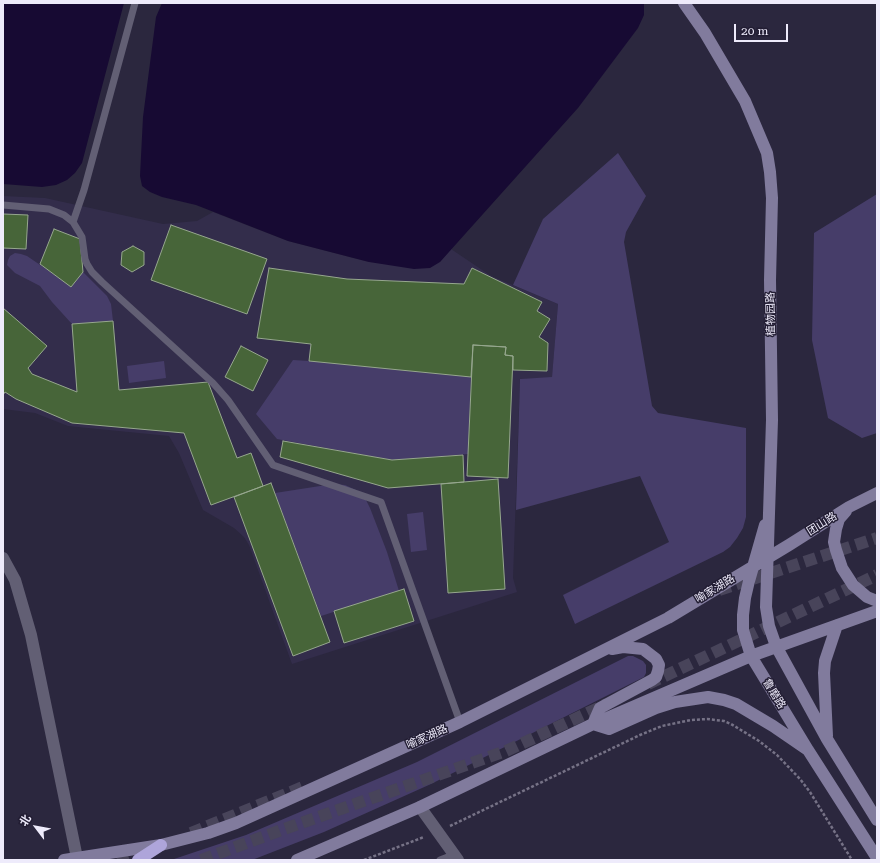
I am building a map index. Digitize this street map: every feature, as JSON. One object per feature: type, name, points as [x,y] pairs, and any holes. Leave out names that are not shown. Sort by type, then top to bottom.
[{"type":"highway","points":[[138,860],[161,845]]},
{"type":"main road","name":"植物园路","points":[[684,3],[705,33],[745,100],[767,153],[770,172],[772,198],[770,280],[772,420],[766,616],[776,646]]},
{"type":"main road","name":"团山路","points":[[767,557],[789,545],[849,507],[877,492]]},
{"type":"main road","points":[[849,507],[839,519],[834,542],[836,550],[842,568],[853,585],[867,597],[877,601]]},
{"type":"main road","name":"鲁磨路","points":[[769,510],[745,598],[743,615],[744,630],[751,656],[808,750],[877,858]]},
{"type":"main road","name":"喻家湖路","points":[[64,860],[161,845],[208,833],[236,823],[460,722],[601,652],[668,618],[767,557]]},
{"type":"main road","points":[[297,860],[420,807],[593,724],[751,656],[877,610]]},
{"type":"main road","points":[[827,739],[824,673],[825,661],[837,625]]},
{"type":"main road","points":[[776,646],[827,739],[877,820]]},
{"type":"main road","points":[[593,724],[600,708],[652,680],[656,677],[659,666],[656,659],[643,649],[623,647],[601,652]]},
{"type":"main road","points":[[593,724],[609,729],[656,708],[675,702],[708,697],[724,700],[743,708],[774,726],[808,750]]},
{"type":"street","points":[[3,558],[15,580],[31,635],[77,858]]},
{"type":"street","points":[[420,807],[456,857]]},
{"type":"lane","points":[[73,222],[84,190],[135,3]]},
{"type":"lane","points":[[3,206],[49,209],[73,222],[80,231],[85,259],[92,272],[214,383],[228,400],[273,465],[381,502],[460,722]]},
{"type":"lane","points":[[440,860],[456,857]]},
{"type":"path","points":[[364,860],[438,832],[640,735],[662,726],[691,720],[724,721],[759,741],[777,755],[796,774],[810,792],[852,860]]},
{"type":"shaded area","points":[[3,3],[124,3],[82,163],[75,173],[67,180],[56,185],[42,187],[3,184]]},
{"type":"shaded area","points":[[162,3],[644,3],[644,15],[638,28],[578,108],[440,262],[430,268],[414,269],[369,262],[288,241],[196,205],[162,197],[150,192],[142,186],[140,176],[143,117],[156,17]]},
{"type":"shaded area","points":[[618,153],[646,196],[626,232],[624,242],[652,406],[658,413],[746,428],[746,517],[743,528],[737,538],[730,547],[723,552],[575,624],[563,595],[669,542],[640,476],[516,510],[520,379],[552,377],[558,304],[513,285],[543,219]]},
{"type":"shaded area","points":[[877,194],[877,433],[862,438],[828,418],[812,340],[814,233]]},
{"type":"shaded area","points":[[3,196],[45,198],[163,224],[197,221],[213,212],[288,241],[369,262],[440,262],[451,249],[491,276],[558,304],[552,378],[520,379],[513,578],[517,592],[292,664],[249,545],[244,537],[234,528],[203,510],[179,453],[169,436],[68,426],[35,413],[3,409]]},
{"type":"shaded area","points":[[15,253],[27,256],[71,286],[83,272],[107,296],[111,304],[113,321],[72,324],[40,286],[15,273],[7,265],[10,256]]},
{"type":"shaded area","points":[[293,360],[471,377],[468,454],[392,460],[277,439],[256,414]]},
{"type":"shaded area","points":[[164,361],[166,378],[129,383],[127,366]]},
{"type":"shaded area","points":[[333,484],[345,485],[356,490],[365,498],[387,552],[399,591],[321,616],[275,493]]},
{"type":"shaded area","points":[[423,512],[427,550],[411,552],[407,514]]},
{"type":"shaded area","points":[[628,656],[633,656],[643,661],[646,665],[646,673],[644,677],[431,784],[324,832],[252,860],[171,860],[246,835],[417,762]]},
{"type":"building","points":[[3,214],[28,215],[26,249],[3,248]]},
{"type":"building","points":[[171,225],[267,259],[247,314],[151,280]]},
{"type":"building","points":[[54,229],[80,239],[83,272],[71,287],[40,264]]},
{"type":"building","points":[[133,246],[144,252],[144,265],[132,272],[121,265],[122,252]]},
{"type":"building","points":[[269,268],[347,279],[464,284],[472,268],[542,302],[537,311],[550,319],[539,337],[548,343],[547,371],[513,370],[513,356],[505,355],[506,347],[473,345],[471,377],[309,361],[311,344],[257,338]]},
{"type":"building","points":[[3,308],[47,346],[28,368],[32,374],[77,392],[72,324],[113,321],[119,390],[208,382],[237,458],[251,453],[263,486],[211,505],[184,433],[72,423],[16,399],[5,392],[3,395]]},
{"type":"building","points":[[473,345],[506,347],[505,355],[513,356],[508,478],[467,476]]},
{"type":"building","points":[[241,346],[268,360],[253,391],[225,377]]},
{"type":"building","points":[[283,441],[392,460],[463,455],[464,482],[388,488],[280,457]]},
{"type":"building","points":[[498,479],[505,589],[448,593],[441,484]]},
{"type":"building","points":[[271,483],[330,642],[293,656],[234,497]]},
{"type":"building","points":[[404,589],[414,621],[344,643],[334,611]]},
{"type":"tunnel","points":[[719,590],[877,538]]},
{"type":"tunnel","points":[[648,684],[877,575]]},
{"type":"tunnel","points":[[201,860],[284,829],[506,751],[607,704]]},
{"type":"tunnel","points":[[191,833],[303,787]]},
{"type":"tunnel","points":[[117,860],[144,851]]}]
